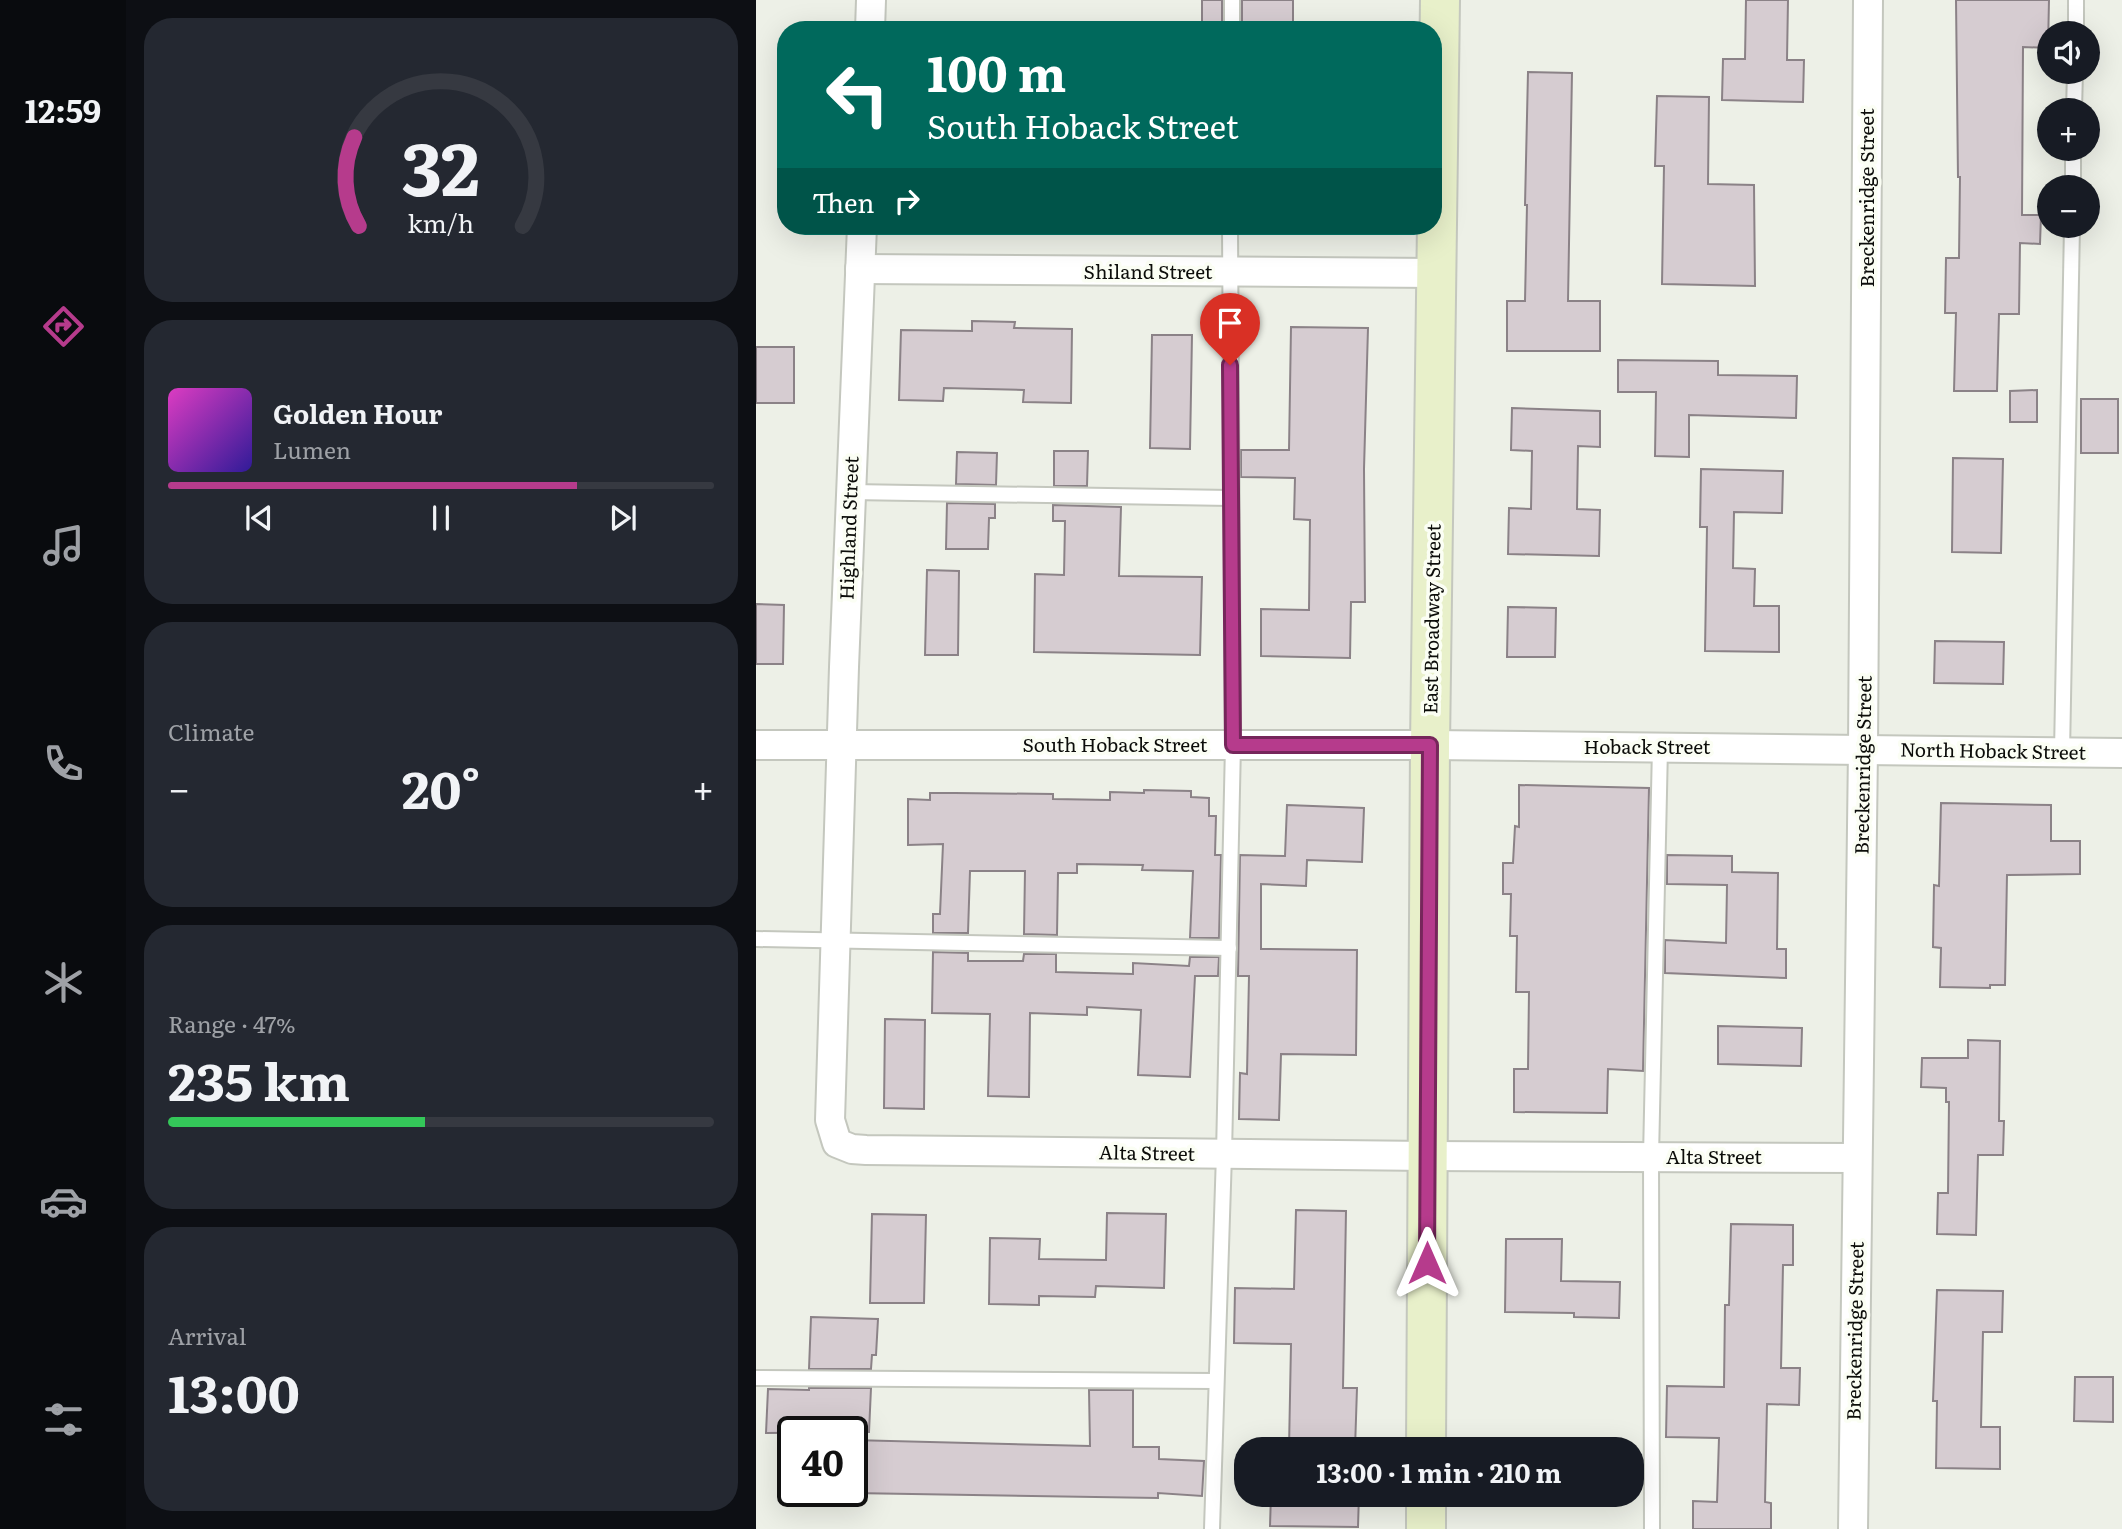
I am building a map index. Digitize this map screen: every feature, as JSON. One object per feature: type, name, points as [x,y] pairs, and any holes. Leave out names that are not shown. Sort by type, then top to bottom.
[{"type":"street","points":[[870,21],[871,0]]},
{"type":"street","name":"East Broadway Street","points":[[1440,0],[1440,21]]},
{"type":"street","name":"Breckenridge Street","points":[[1853,1529],[1863,749],[1868,0]]},
{"type":"street","name":"Highland Street","points":[[841,745],[862,235]]},
{"type":"street","name":"East Broadway Street","points":[[1426,1437],[1430,745],[1437,235]]},
{"type":"street","name":"Shiland Street","points":[[860,269],[1436,273]]},
{"type":"street","points":[[756,745],[841,745]]},
{"type":"street","name":"South Hoback Street","points":[[841,745],[1430,745]]},
{"type":"street","name":"Alta Street","points":[[841,745],[830,1120],[837,1143],[852,1149],[1857,1158]]},
{"type":"street","name":"Hoback Street","points":[[1430,745],[1863,749]]},
{"type":"street","name":"North Hoback Street","points":[[1863,749],[2122,753]]},
{"type":"street","points":[[1426,1507],[1426,1529]]},
{"type":"lane","points":[[1232,0],[1232,21]]},
{"type":"lane","points":[[2076,0],[2076,21]]},
{"type":"lane","points":[[1212,1529],[1233,745],[1230,235]]},
{"type":"lane","points":[[2063,752],[2072,238]]},
{"type":"lane","points":[[851,492],[1231,498]]},
{"type":"lane","points":[[1652,1529],[1651,1157],[1660,747]]},
{"type":"lane","points":[[756,939],[1229,948]]},
{"type":"lane","points":[[756,1378],[1216,1381]]},
{"type":"building","points":[[1202,0],[1222,0],[1222,21],[1202,21]]},
{"type":"building","points":[[1242,0],[1293,0],[1293,21],[1242,21]]},
{"type":"building","points":[[1746,0],[1788,0],[1787,60],[1804,60],[1803,102],[1722,100],[1723,59],[1745,59]]},
{"type":"building","points":[[1956,0],[2049,0],[2049,21],[2037,21],[2037,48],[2023,47],[2022,215],[2037,215],[2037,238],[2040,238],[2040,244],[2020,243],[2019,314],[1999,314],[1997,391],[1954,391],[1956,313],[1945,313],[1946,258],[1959,258]]},
{"type":"building","points":[[1528,72],[1572,73],[1568,301],[1600,301],[1600,351],[1507,351],[1507,301],[1525,301]]},
{"type":"building","points":[[1657,96],[1709,97],[1708,184],[1754,185],[1755,286],[1662,284],[1664,166],[1655,166]]},
{"type":"building","points":[[972,321],[1015,322],[1014,328],[1072,329],[1071,403],[1023,402],[1024,390],[944,388],[943,401],[899,400],[901,330],[972,331]]},
{"type":"building","points":[[1291,327],[1368,328],[1364,469],[1365,602],[1351,602],[1350,658],[1261,656],[1261,609],[1309,610],[1310,520],[1294,519],[1295,478],[1241,477],[1241,450],[1289,450]]},
{"type":"building","points":[[1152,335],[1192,335],[1190,449],[1150,448]]},
{"type":"building","points":[[756,347],[794,347],[794,403],[756,403]]},
{"type":"building","points":[[1618,360],[1718,361],[1718,375],[1797,376],[1796,418],[1689,415],[1689,457],[1655,456],[1656,392],[1618,392]]},
{"type":"building","points":[[2037,390],[2037,422],[2010,422],[2010,391]]},
{"type":"building","points":[[2081,399],[2118,399],[2118,453],[2081,453]]},
{"type":"building","points":[[1512,408],[1600,411],[1600,447],[1578,446],[1577,509],[1600,510],[1599,556],[1508,554],[1509,508],[1531,509],[1532,451],[1511,450]]},
{"type":"building","points":[[1054,451],[1088,451],[1087,486],[1054,486]]},
{"type":"building","points":[[957,452],[997,453],[996,485],[956,484]]},
{"type":"building","points":[[1953,458],[2003,459],[2001,553],[1952,552]]},
{"type":"building","points":[[1701,469],[1783,471],[1782,513],[1734,512],[1733,568],[1755,569],[1754,606],[1779,606],[1779,652],[1705,651],[1707,527],[1700,527]]},
{"type":"building","points":[[947,503],[995,504],[995,518],[989,518],[988,549],[946,549]]},
{"type":"building","points":[[1053,505],[1121,507],[1119,576],[1202,577],[1200,655],[1034,652],[1035,574],[1064,575],[1065,521],[1053,521]]},
{"type":"building","points":[[927,570],[959,571],[958,655],[925,655]]},
{"type":"building","points":[[756,604],[784,605],[783,664],[756,664]]},
{"type":"building","points":[[1508,607],[1556,608],[1555,657],[1507,657]]},
{"type":"building","points":[[1935,641],[2004,642],[2003,684],[1934,683]]},
{"type":"building","points":[[1519,785],[1649,788],[1643,1071],[1608,1069],[1607,1113],[1514,1112],[1514,1069],[1528,1069],[1529,992],[1516,992],[1517,936],[1510,936],[1511,894],[1503,894],[1503,863],[1513,863],[1515,826],[1519,827]]},
{"type":"building","points":[[1144,790],[1191,791],[1191,797],[1209,798],[1209,816],[1216,816],[1215,855],[1221,855],[1219,938],[1190,938],[1193,871],[1142,870],[1143,865],[1077,864],[1077,873],[1058,873],[1057,935],[1024,934],[1025,871],[970,871],[968,933],[933,933],[933,914],[940,914],[943,844],[908,845],[908,799],[930,800],[930,793],[955,793],[1053,794],[1053,799],[1110,800],[1110,792],[1144,793]]},
{"type":"building","points":[[1941,803],[2051,805],[2051,841],[2080,841],[2080,874],[2007,875],[2005,985],[1990,985],[1990,988],[1940,987],[1941,948],[1933,947],[1934,885],[1939,886]]},
{"type":"building","points":[[1287,805],[1364,808],[1362,862],[1307,860],[1306,886],[1261,884],[1261,949],[1357,950],[1356,1055],[1281,1054],[1279,1120],[1239,1119],[1240,1073],[1247,1074],[1249,976],[1238,976],[1240,855],[1285,856]]},
{"type":"building","points":[[1667,855],[1732,856],[1732,872],[1778,873],[1777,949],[1786,949],[1786,978],[1665,973],[1665,940],[1726,943],[1727,885],[1667,884]]},
{"type":"building","points":[[933,952],[968,953],[968,961],[1023,961],[1024,954],[1056,954],[1056,972],[1133,974],[1133,963],[1189,966],[1190,957],[1219,957],[1218,976],[1195,976],[1190,1077],[1138,1075],[1141,1010],[1087,1007],[1087,1015],[1030,1013],[1029,1097],[988,1096],[990,1014],[932,1013]]},
{"type":"building","points":[[885,1019],[925,1020],[924,1109],[884,1108]]},
{"type":"building","points":[[1718,1026],[1802,1028],[1801,1066],[1718,1064]]},
{"type":"building","points":[[1968,1040],[2000,1041],[1999,1121],[2004,1121],[2003,1155],[1978,1155],[1976,1235],[1937,1234],[1938,1193],[1948,1193],[1949,1102],[1946,1102],[1946,1088],[1921,1087],[1922,1058],[1968,1058]]},
{"type":"building","points":[[1296,1210],[1346,1211],[1343,1388],[1357,1388],[1355,1437],[1289,1437],[1291,1344],[1234,1343],[1235,1288],[1294,1289]]},
{"type":"building","points":[[1107,1213],[1166,1214],[1164,1288],[1096,1286],[1095,1297],[1039,1296],[1039,1305],[989,1304],[990,1238],[1040,1239],[1039,1259],[1106,1260]]},
{"type":"building","points":[[872,1214],[926,1215],[924,1303],[870,1303]]},
{"type":"building","points":[[1731,1224],[1793,1225],[1793,1265],[1783,1265],[1781,1368],[1800,1368],[1799,1405],[1767,1404],[1765,1502],[1771,1503],[1771,1529],[1693,1529],[1693,1501],[1717,1502],[1719,1438],[1666,1437],[1667,1386],[1724,1387],[1725,1305],[1729,1305]]},
{"type":"building","points":[[1506,1239],[1562,1239],[1561,1281],[1620,1282],[1619,1318],[1574,1317],[1574,1313],[1505,1312]]},
{"type":"building","points":[[1937,1290],[2003,1291],[2002,1332],[1983,1332],[1981,1427],[2000,1427],[2000,1469],[1936,1468],[1937,1401],[1933,1401]]},
{"type":"building","points":[[811,1317],[878,1319],[876,1355],[872,1355],[871,1369],[809,1369]]},
{"type":"building","points":[[2075,1377],[2113,1377],[2113,1422],[2074,1421]]},
{"type":"building","points":[[871,1388],[869,1432],[868,1416],[777,1416],[777,1433],[766,1433],[768,1389]]},
{"type":"building","points":[[1089,1390],[1133,1390],[1133,1447],[1159,1447],[1159,1459],[1204,1461],[1202,1496],[1158,1493],[1158,1498],[868,1493],[868,1440],[1090,1446]]},
{"type":"building","points":[[1271,1507],[1359,1507],[1358,1527],[1270,1526]]},
{"type":"route","points":[[1230,365],[1233,745],[1430,745],[1427,1263]]}]
